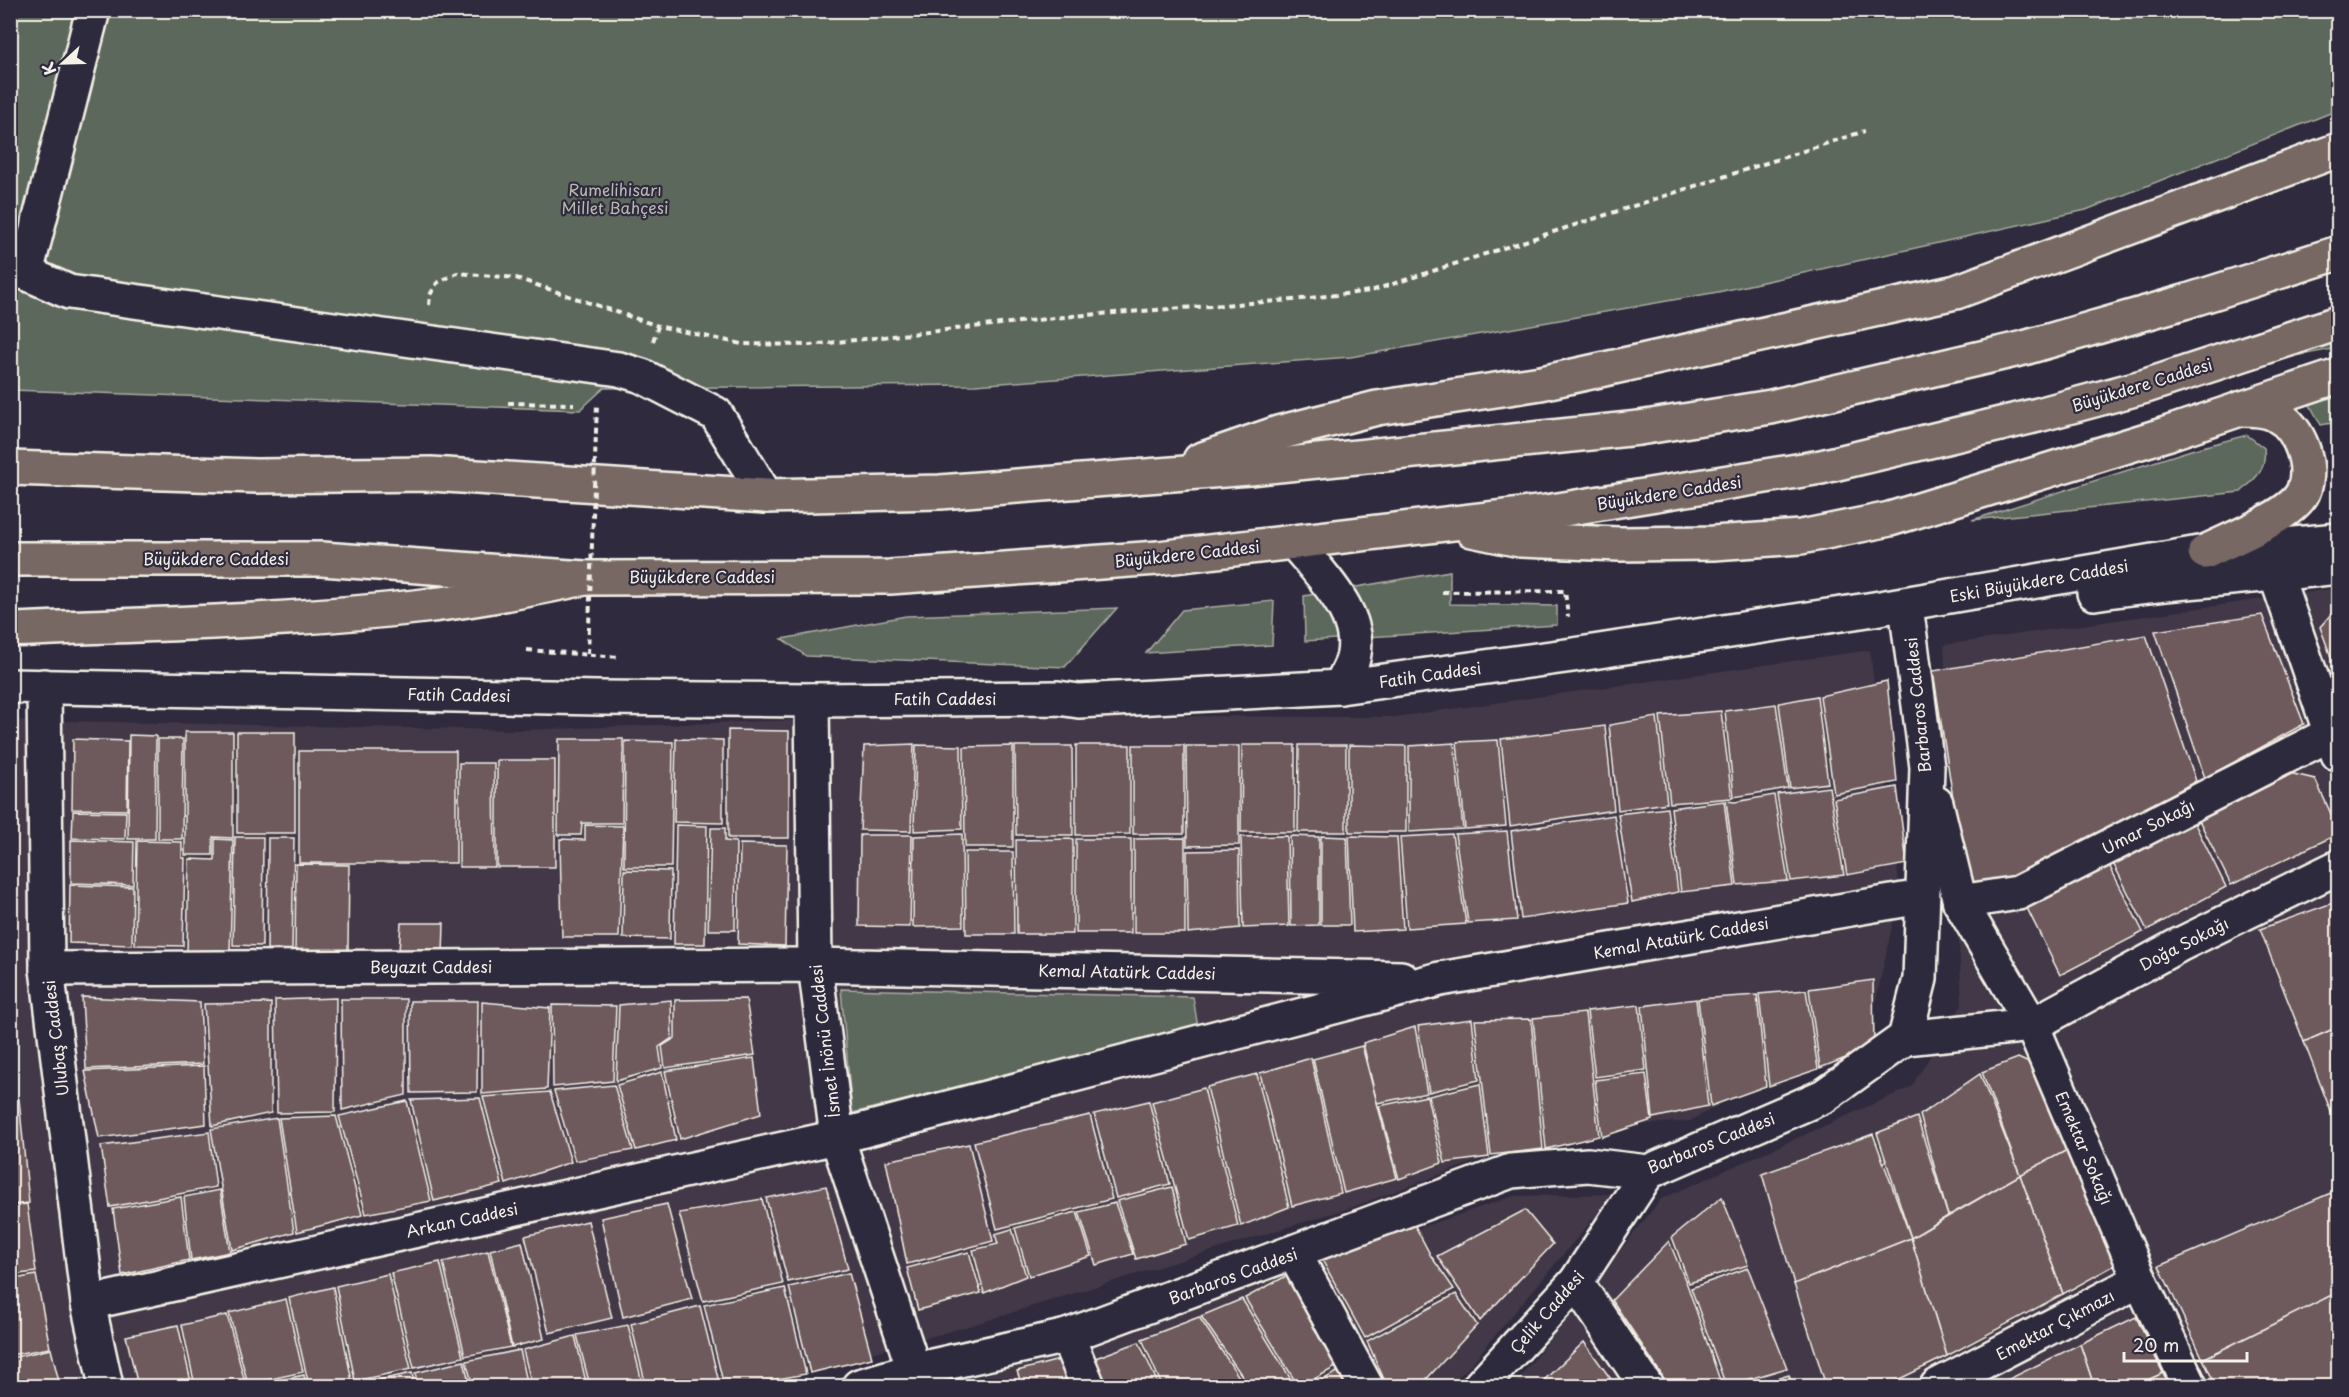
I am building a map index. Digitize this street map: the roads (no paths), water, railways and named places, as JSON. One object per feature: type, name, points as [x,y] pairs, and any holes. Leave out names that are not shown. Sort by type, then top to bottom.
[{"type":"main road","points":[[1155,476],[1278,433],[1377,408],[1541,383],[1956,292],[2338,150]]},
{"type":"main road","points":[[10,468],[257,476],[431,474],[766,496],[940,492],[1155,476],[1628,429],[1771,407],[2035,345],[2184,302],[2338,253]]},
{"type":"main road","name":"Büyükdere Caddesi","points":[[10,559],[322,559],[585,578],[890,577],[1146,559],[1546,512],[1821,467],[2038,415],[2146,386],[2338,323]]},
{"type":"main road","points":[[1441,524],[1520,540],[1619,544],[1713,543],[1801,537],[1890,519],[2166,434],[2338,376]]},
{"type":"main road","points":[[2205,552],[2281,514],[2303,492],[2307,461],[2298,435],[2277,415],[2252,409],[2239,409]]},
{"type":"main road","points":[[10,630],[221,622],[412,607],[481,598],[585,578]]},
{"type":"street","points":[[93,10],[18,271],[69,292],[619,369],[642,376],[716,414],[766,496]]},
{"type":"street","name":"Eski Büyükdere Caddesi","points":[[1874,609],[2205,552],[2338,540]]},
{"type":"street","points":[[1294,542],[1342,602],[1354,627],[1353,660],[1340,687]]},
{"type":"street","points":[[1874,609],[1908,621],[2126,588],[2276,575],[2338,567]]},
{"type":"street","points":[[2276,575],[2334,744]]},
{"type":"street","name":"Fatih Caddesi","points":[[10,686],[812,700],[1058,698],[1078,701],[1340,687],[1573,655],[1874,609]]},
{"type":"street","name":"Barbaros Caddesi","points":[[859,1386],[914,1370],[1066,1336],[1511,1171],[1588,1165],[1648,1172],[1824,1096],[1905,1038],[1920,979],[1927,767],[1908,621]]},
{"type":"street","name":"Ulubaş Caddesi","points":[[44,686],[47,969],[88,1303],[106,1386]]},
{"type":"street","name":"İsmet İnönü Caddesi","points":[[812,700],[814,965],[837,1137],[914,1370]]},
{"type":"street","name":"Umar Sokağı","points":[[1960,902],[2018,893],[2334,744]]},
{"type":"street","name":"Emektar Sokağı","points":[[1927,767],[1960,902],[2032,1024],[2140,1280],[2190,1386]]},
{"type":"street","name":"Doğa Sokağı","points":[[2032,1024],[2179,945],[2338,867]]},
{"type":"street","name":"Kemal Atatürk Caddesi","points":[[837,1137],[1440,979],[1921,897]]},
{"type":"street","name":"Beyazıt Caddesi","points":[[47,969],[814,965]]},
{"type":"street","name":"Kemal Atatürk Caddesi","points":[[814,965],[1440,979]]},
{"type":"street","points":[[1905,1038],[2032,1024]]},
{"type":"street","name":"Arkan Caddesi","points":[[88,1303],[837,1137]]},
{"type":"street","name":"Çelik Caddesi","points":[[1480,1386],[1576,1282],[1648,1172]]},
{"type":"street","points":[[1294,1253],[1366,1386]]},
{"type":"street","name":"Emektar Çıkmazı","points":[[1937,1386],[2140,1280]]},
{"type":"street","points":[[1576,1282],[1646,1386]]},
{"type":"street","points":[[1066,1336],[1088,1386]]},
{"type":"park label","name":"Rumelihisarı Millet Bahçesi","points":[[615,199]]}]
